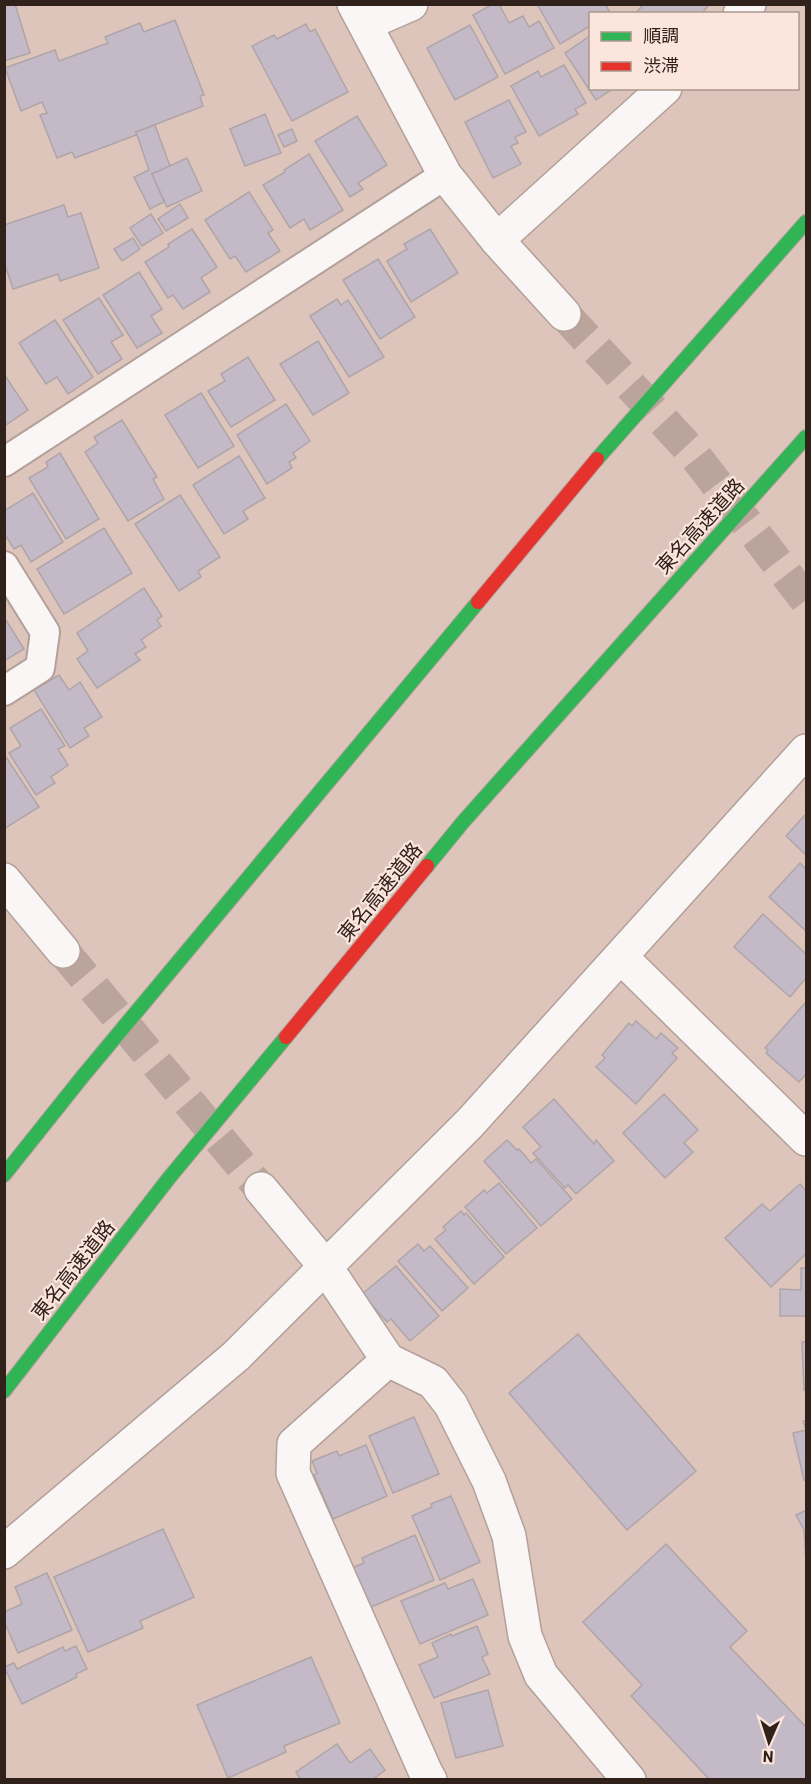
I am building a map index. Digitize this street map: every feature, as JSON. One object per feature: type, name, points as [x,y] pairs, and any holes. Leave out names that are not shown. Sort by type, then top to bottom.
[{"type":"highway","points":[[4,1175],[83,1076],[599,457],[807,222]]},
{"type":"highway","name":"東名高速道路","points":[[4,1391],[169,1178],[463,822],[807,437]]},
{"type":"street","points":[[411,4],[359,14],[445,175],[497,240],[564,314]]},
{"type":"street","points":[[497,240],[663,90]]},
{"type":"street","points":[[4,1552],[236,1356],[470,1123],[807,752]]},
{"type":"street","points":[[4,880],[63,951]]},
{"type":"street","points":[[621,957],[807,1139]]},
{"type":"street","points":[[261,1189],[325,1266],[388,1360],[433,1382],[452,1405],[489,1481],[509,1536],[525,1636],[541,1674],[629,1779]]},
{"type":"street","points":[[388,1360],[294,1444],[293,1473],[430,1779]]},
{"type":"lane","points":[[4,462],[445,175]]},
{"type":"lane","points":[[4,566],[45,632],[40,668],[4,691]]},
{"type":"building","points":[[4,4],[15,4],[30,53],[4,61]]},
{"type":"building","points":[[493,4],[499,4],[509,23],[523,16],[529,27],[539,21],[554,48],[505,74],[473,15]]},
{"type":"building","points":[[537,4],[605,4],[610,12],[589,12],[589,27],[560,44]]},
{"type":"building","points":[[644,4],[709,4],[703,12],[637,12]]},
{"type":"building","points":[[175,20],[204,95],[200,96],[203,106],[136,132],[137,135],[75,158],[72,152],[57,158],[40,115],[47,113],[42,102],[21,111],[5,68],[55,50],[59,61],[108,43],[105,37],[140,23],[144,32]]},
{"type":"building","points":[[306,24],[310,32],[315,29],[348,92],[292,121],[252,46],[274,35],[277,39]]},
{"type":"building","points":[[470,25],[498,77],[455,100],[427,48]]},
{"type":"building","points":[[589,37],[589,89],[565,53]]},
{"type":"building","points":[[564,65],[586,103],[575,109],[578,114],[539,136],[511,86],[538,71],[541,77]]},
{"type":"building","points":[[589,90],[611,90],[596,100]]},
{"type":"building","points":[[509,100],[526,132],[515,137],[518,143],[511,146],[521,164],[493,178],[465,122]]},
{"type":"building","points":[[265,114],[281,153],[245,166],[230,129]]},
{"type":"building","points":[[357,116],[387,165],[358,183],[363,189],[350,197],[315,141]]},
{"type":"building","points":[[155,125],[170,166],[152,174],[164,202],[150,209],[134,177],[149,170],[136,132]]},
{"type":"building","points":[[292,129],[297,141],[284,147],[278,135]]},
{"type":"building","points":[[309,154],[343,210],[310,230],[304,219],[290,228],[263,185]]},
{"type":"building","points":[[187,158],[202,191],[167,207],[152,174]]},
{"type":"building","points":[[249,192],[273,230],[268,233],[280,251],[246,272],[235,256],[230,259],[205,220]]},
{"type":"building","points":[[180,204],[188,218],[166,231],[158,219]]},
{"type":"building","points":[[64,205],[68,217],[81,213],[99,268],[60,281],[58,274],[13,289],[4,262],[4,225]]},
{"type":"building","points":[[151,214],[163,233],[142,246],[130,228]]},
{"type":"building","points":[[192,229],[217,267],[201,278],[210,292],[183,309],[173,295],[168,298],[145,262]]},
{"type":"building","points":[[430,229],[458,273],[411,302],[387,261],[407,249],[404,244]]},
{"type":"building","points":[[133,238],[140,249],[122,261],[114,249]]},
{"type":"building","points":[[378,259],[415,317],[380,339],[343,280]]},
{"type":"building","points":[[139,272],[162,309],[151,316],[162,333],[137,348],[103,295]]},
{"type":"building","points":[[99,298],[123,335],[111,342],[122,359],[98,374],[63,320]]},
{"type":"building","points":[[337,299],[341,305],[348,300],[384,357],[349,377],[310,316]]},
{"type":"building","points":[[55,320],[93,377],[68,394],[57,377],[46,384],[19,343]]},
{"type":"building","points":[[318,341],[349,393],[313,415],[280,364]]},
{"type":"building","points":[[248,357],[275,400],[231,427],[208,391],[225,381],[221,374]]},
{"type":"building","points":[[4,374],[28,410],[4,426]]},
{"type":"building","points":[[201,393],[234,446],[198,468],[165,415]]},
{"type":"building","points":[[286,404],[310,441],[293,453],[296,458],[289,462],[292,468],[267,484],[237,435]]},
{"type":"building","points":[[122,420],[157,477],[153,479],[164,499],[128,521],[85,452],[98,443],[94,437]]},
{"type":"building","points":[[60,453],[99,519],[66,539],[29,478],[48,467],[46,462]]},
{"type":"building","points":[[239,456],[265,498],[243,511],[248,519],[224,534],[193,485]]},
{"type":"building","points":[[33,493],[63,542],[31,562],[21,545],[14,549],[4,533],[4,511]]},
{"type":"building","points":[[180,495],[220,557],[198,571],[201,577],[179,591],[135,524]]},
{"type":"building","points":[[104,528],[132,573],[64,614],[37,569]]},
{"type":"building","points":[[144,588],[162,616],[157,620],[161,626],[141,640],[146,647],[135,654],[140,660],[97,688],[77,659],[88,651],[77,633]]},
{"type":"building","points":[[4,617],[24,649],[4,661]]},
{"type":"building","points":[[59,675],[69,690],[80,682],[102,717],[84,728],[89,736],[70,748],[34,690]]},
{"type":"building","points":[[41,709],[65,746],[58,749],[68,765],[51,777],[55,783],[36,795],[9,753],[21,746],[10,728]]},
{"type":"building","points":[[4,754],[39,807],[4,829]]},
{"type":"building","points":[[806,814],[806,855],[786,836]]},
{"type":"building","points":[[800,863],[806,869],[806,931],[769,897]]},
{"type":"building","points":[[763,914],[806,954],[806,978],[790,997],[734,947]]},
{"type":"building","points":[[806,1002],[806,1074],[799,1082],[766,1053],[768,1050],[765,1048]]},
{"type":"building","points":[[636,1021],[656,1039],[661,1033],[678,1048],[672,1053],[677,1058],[636,1104],[596,1067],[605,1058],[602,1055],[629,1023],[632,1026]]},
{"type":"building","points":[[664,1094],[698,1130],[684,1143],[693,1152],[665,1178],[623,1133]]},
{"type":"building","points":[[554,1099],[594,1144],[596,1140],[614,1161],[576,1194],[568,1185],[565,1188],[533,1153],[541,1147],[523,1127]]},
{"type":"building","points":[[507,1140],[517,1150],[519,1149],[531,1163],[536,1159],[572,1199],[541,1226],[484,1161]]},
{"type":"building","points":[[499,1183],[537,1228],[506,1254],[465,1207],[484,1190],[487,1193]]},
{"type":"building","points":[[800,1184],[806,1191],[806,1254],[771,1287],[725,1238],[762,1204],[770,1211]]},
{"type":"building","points":[[461,1211],[464,1215],[466,1213],[504,1257],[474,1284],[435,1239],[446,1230],[443,1227]]},
{"type":"building","points":[[418,1244],[424,1251],[430,1246],[468,1288],[442,1311],[398,1261]]},
{"type":"building","points":[[396,1266],[439,1316],[410,1341],[391,1319],[387,1322],[362,1294]]},
{"type":"building","points":[[801,1268],[806,1268],[806,1316],[780,1316],[780,1289],[801,1290]]},
{"type":"building","points":[[578,1334],[696,1471],[627,1530],[509,1393]]},
{"type":"building","points":[[802,1342],[806,1342],[806,1390],[804,1390]]},
{"type":"building","points":[[414,1417],[439,1474],[393,1493],[369,1436]]},
{"type":"building","points":[[806,1430],[806,1480],[804,1480],[793,1433]]},
{"type":"building","points":[[366,1445],[387,1496],[333,1519],[314,1475],[317,1473],[312,1461],[337,1451],[339,1456]]},
{"type":"building","points":[[451,1496],[480,1562],[440,1580],[412,1516],[432,1507],[431,1504]]},
{"type":"building","points":[[806,1510],[806,1563],[804,1530],[796,1515]]},
{"type":"building","points":[[163,1529],[194,1597],[140,1621],[143,1628],[88,1652],[54,1577]]},
{"type":"building","points":[[415,1535],[434,1580],[369,1608],[352,1568],[364,1563],[362,1558]]},
{"type":"building","points":[[666,1544],[747,1631],[730,1647],[806,1727],[806,1780],[710,1780],[631,1696],[642,1685],[583,1622]]},
{"type":"building","points":[[47,1573],[72,1630],[18,1653],[4,1621],[4,1612],[22,1604],[15,1587]]},
{"type":"building","points":[[473,1579],[488,1615],[420,1644],[401,1601],[445,1583],[448,1589]]},
{"type":"building","points":[[477,1626],[488,1654],[482,1657],[490,1674],[434,1698],[419,1665],[438,1657],[432,1643]]},
{"type":"building","points":[[76,1646],[87,1669],[76,1674],[77,1677],[22,1704],[4,1667],[14,1663],[17,1669],[63,1647],[65,1651]]},
{"type":"building","points":[[311,1657],[340,1723],[284,1746],[286,1752],[228,1778],[197,1705]]},
{"type":"building","points":[[488,1690],[503,1746],[456,1758],[441,1703]]},
{"type":"building","points":[[337,1744],[350,1763],[370,1749],[385,1770],[372,1780],[301,1780],[296,1772]]},
{"type":"tunnel","points":[[564,314],[692,452],[806,600]]},
{"type":"tunnel","points":[[63,951],[261,1189]]},
{"type":"traffic: fast","points":[[597,459],[806,222]]},
{"type":"traffic: fast","points":[[427,866],[463,822],[806,437]]},
{"type":"traffic: fast","points":[[4,1175],[83,1076],[478,602]]},
{"type":"traffic: fast","points":[[4,1391],[169,1178],[286,1037]]},
{"type":"traffic: jam","points":[[478,602],[597,459]]},
{"type":"traffic: jam","points":[[286,1037],[427,866]]}]
